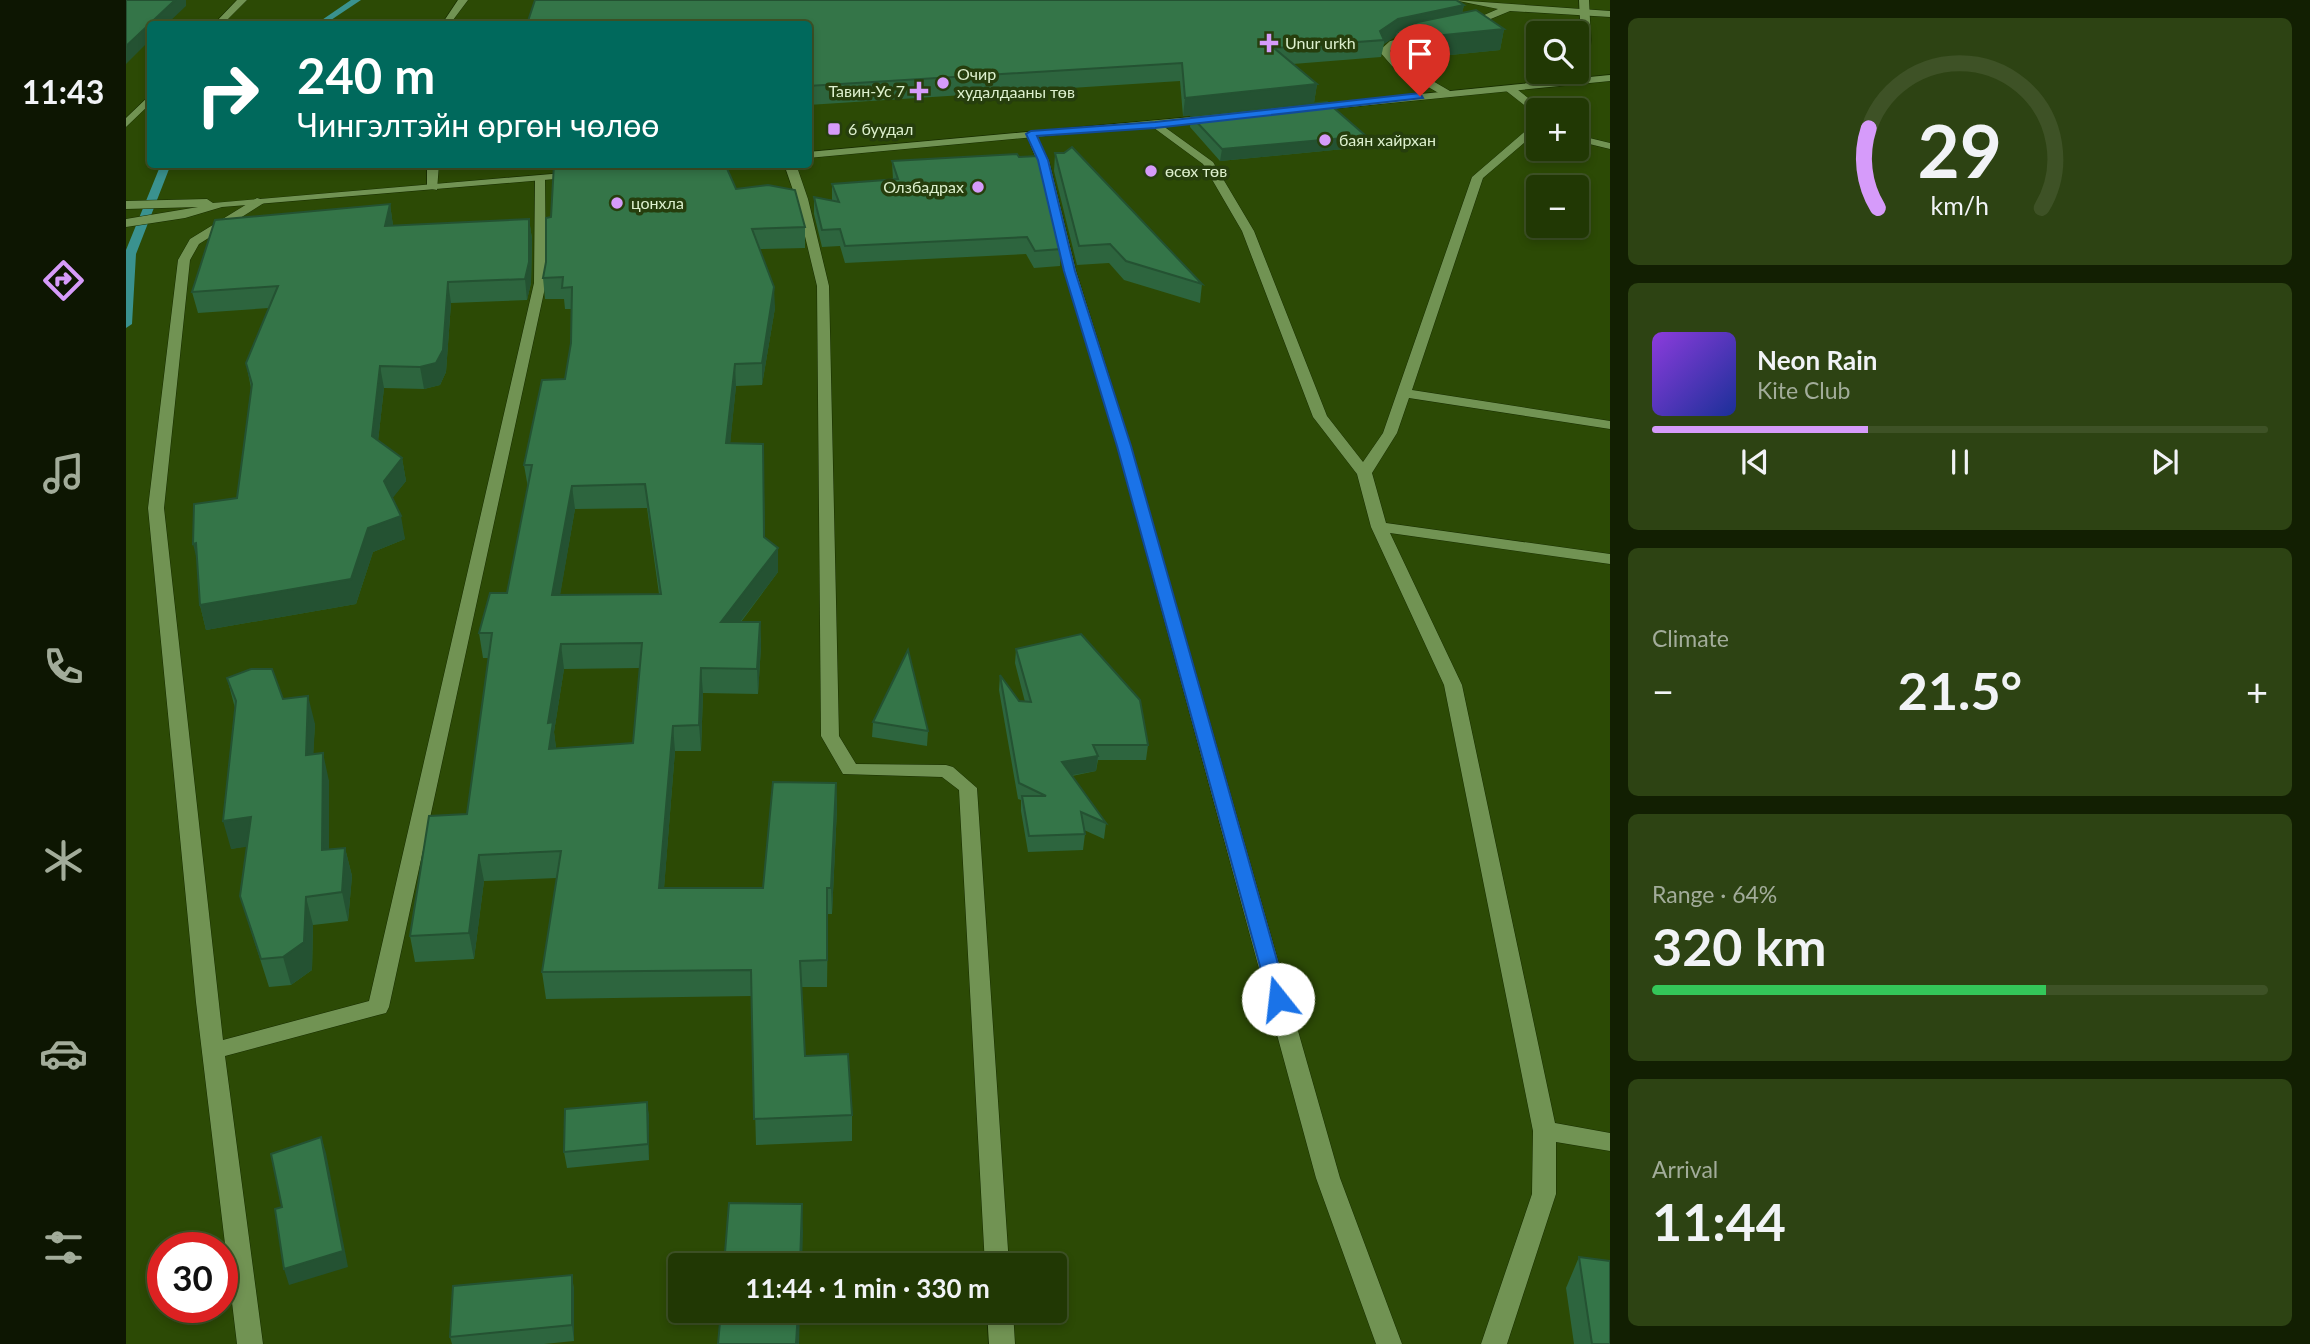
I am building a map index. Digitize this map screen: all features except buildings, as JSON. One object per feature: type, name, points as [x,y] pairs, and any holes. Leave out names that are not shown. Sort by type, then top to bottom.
[{"type":"street","points":[[221,21],[242,0]]},
{"type":"street","points":[[448,21],[463,0]]},
{"type":"street","points":[[1459,0],[1509,8],[1610,14]]},
{"type":"street","points":[[1584,0],[1585,21]]},
{"type":"street","points":[[1448,31],[1509,8]]},
{"type":"street","points":[[1424,36],[1393,43],[1384,51],[1396,64],[1446,93]]},
{"type":"street","points":[[1589,80],[1610,78]]},
{"type":"street","points":[[1294,110],[1551,84]]},
{"type":"street","points":[[1509,88],[1526,102]]},
{"type":"street","points":[[126,124],[147,100]]},
{"type":"street","points":[[812,155],[1224,117]]},
{"type":"street","points":[[1155,125],[1207,162],[1248,231],[1320,417],[1364,473],[1379,527],[1452,685],[1545,1131],[1544,1194],[1494,1344]]},
{"type":"street","points":[[1031,134],[1043,160],[1070,271],[1128,459],[1328,1178],[1389,1344]]},
{"type":"street","points":[[1364,473],[1390,433],[1478,177],[1526,137]]},
{"type":"street","points":[[1589,141],[1610,146]]},
{"type":"street","points":[[433,168],[433,188]]},
{"type":"street","points":[[791,168],[823,286],[830,736],[850,770],[946,771],[968,788],[996,1253]]},
{"type":"street","points":[[126,205],[191,201],[221,204],[593,174]]},
{"type":"street","points":[[213,1051],[378,1007],[540,283],[539,178]]},
{"type":"street","points":[[250,1344],[213,1051],[156,508],[184,260],[194,242],[261,201]]},
{"type":"street","points":[[126,223],[185,214],[221,204]]},
{"type":"street","points":[[1404,393],[1610,425]]},
{"type":"street","points":[[1379,527],[1610,559]]},
{"type":"street","points":[[1545,1131],[1610,1142]]},
{"type":"street","points":[[1001,1323],[1002,1344]]},
{"type":"waterway","points":[[325,21],[357,0]]},
{"type":"waterway","points":[[126,324],[130,254],[164,168]]},
{"type":"place","name":"Unur urkh","points":[[1269,43]]},
{"type":"place","name":"Очир худалдааны төв","points":[[943,83]]},
{"type":"place","name":"Тавин-Ус 7","points":[[919,91]]},
{"type":"place","name":"6 буудал","points":[[834,129]]},
{"type":"place","name":"баян хайрхан","points":[[1325,140]]},
{"type":"place","name":"өсөх төв","points":[[1151,171]]},
{"type":"place","name":"Олзбадрах","points":[[978,187]]},
{"type":"place","name":"цонхла","points":[[617,203]]},
{"type":"route","points":[[1278,999],[1124,446],[1070,271],[1043,160],[1031,134],[1155,125],[1420,96]]}]
